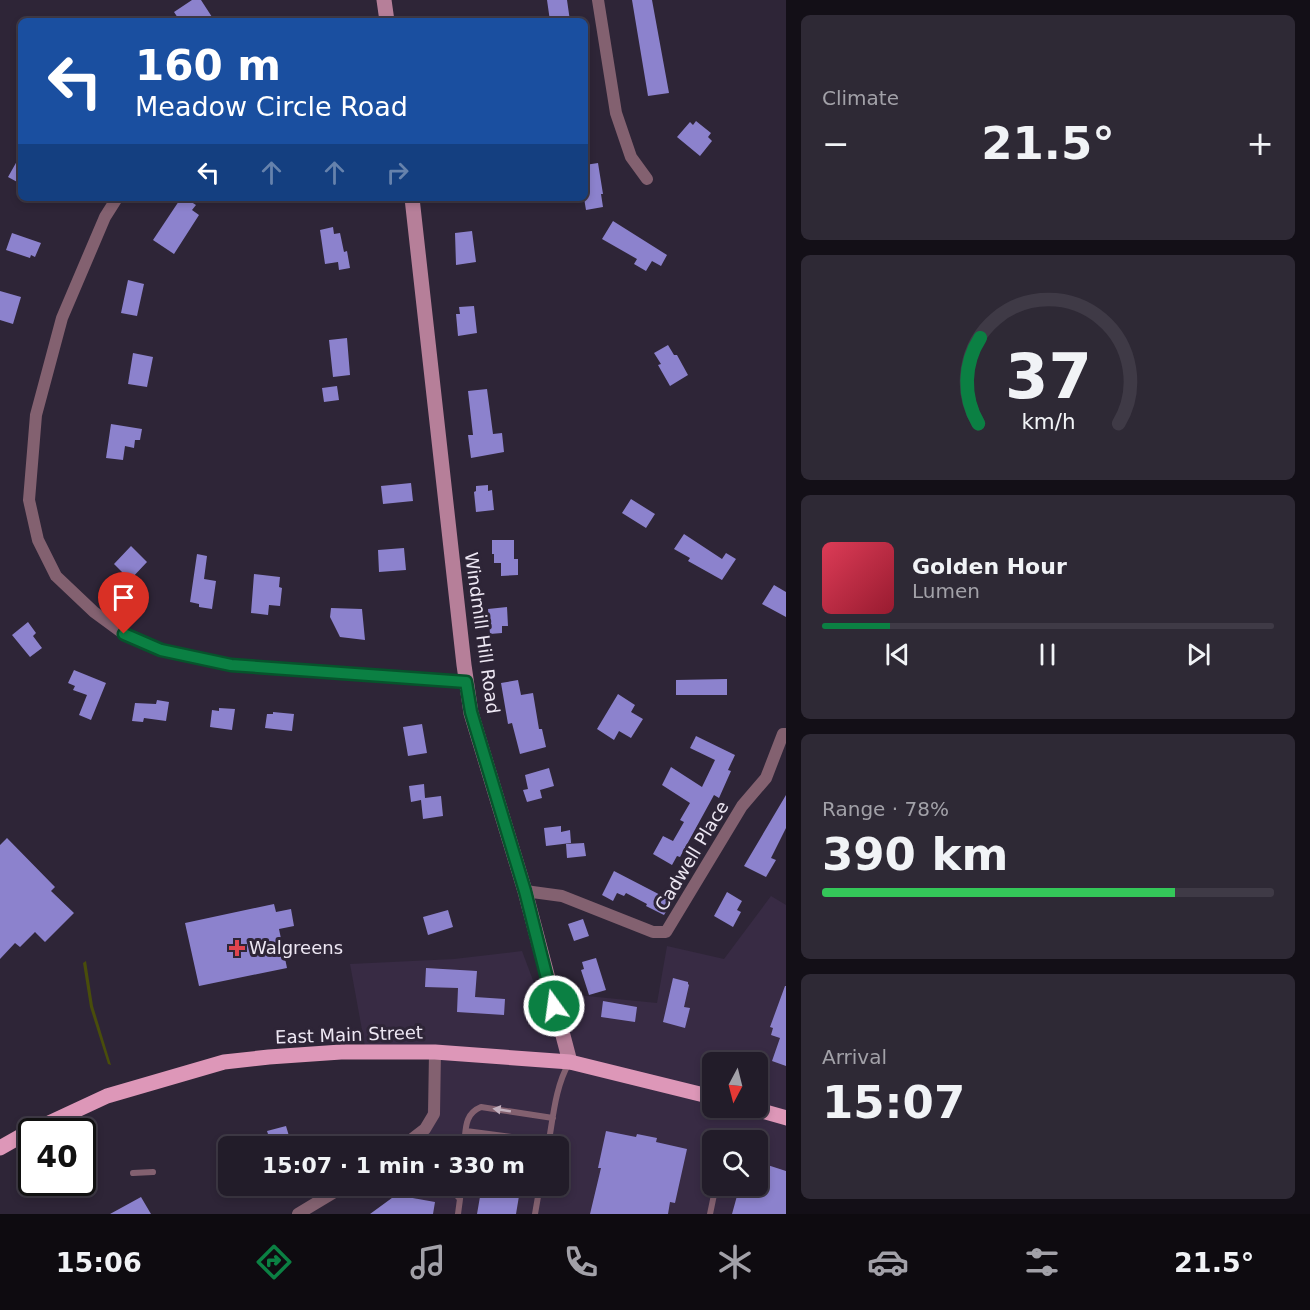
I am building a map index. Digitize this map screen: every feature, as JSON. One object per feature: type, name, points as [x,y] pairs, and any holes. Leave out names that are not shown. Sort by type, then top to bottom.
[{"type":"main road","name":"East Main Street","points":[[0,1148],[107,1096],[224,1062],[341,1052],[435,1052],[570,1062],[702,1095]]},
{"type":"main road","points":[[768,1113],[786,1118]]},
{"type":"street","points":[[384,0],[387,18]]},
{"type":"street","points":[[598,0],[616,112],[632,157],[647,179]]},
{"type":"street","points":[[115,201],[105,218],[62,318],[36,415],[29,500],[38,540],[56,576],[94,612],[124,634],[161,650],[231,665],[466,682]]},
{"type":"street","name":"Windmill Hill Road","points":[[412,201],[471,712],[525,891],[570,1062]]},
{"type":"street","name":"Cadwell Place","points":[[525,891],[562,896],[652,932],[666,932],[742,806],[766,778],[783,734],[786,734]]},
{"type":"street","points":[[417,1136],[425,1129],[434,1114],[435,1052]]},
{"type":"street","points":[[298,1214],[328,1196]]},
{"type":"lane","points":[[550,1136],[559,1086],[563,1072],[570,1062]]},
{"type":"lane","points":[[465,1136],[468,1117],[473,1110],[482,1107],[553,1118]]},
{"type":"lane","points":[[466,1131],[498,1136]]},
{"type":"lane","points":[[133,1173],[153,1172]]},
{"type":"lane","points":[[457,1196],[460,1199]]},
{"type":"lane","points":[[458,1214],[460,1196]]},
{"type":"lane","points":[[535,1214],[538,1196]]},
{"type":"lane","points":[[710,1214],[714,1196]]},
{"type":"shaded area","points":[[771,896],[786,905],[786,1214],[415,1214],[417,1196],[569,1196],[569,1136],[424,1136],[435,1052],[366,1052],[350,964],[454,959],[522,951],[537,991],[657,1003],[667,946],[724,959]]},
{"type":"shaded area","points":[[86,961],[93,1006],[111,1065],[108,1064],[90,1007],[83,963]]},
{"type":"building","points":[[192,0],[201,0],[212,17],[178,18],[174,12]]},
{"type":"building","points":[[547,0],[567,0],[570,18],[550,18]]},
{"type":"building","points":[[632,0],[652,0],[669,93],[648,96]]},
{"type":"building","points":[[696,121],[711,133],[708,137],[712,141],[700,156],[677,137],[690,122],[693,125]]},
{"type":"building","points":[[18,159],[18,182],[8,177]]},
{"type":"building","points":[[598,163],[603,207],[586,210],[584,201],[588,201],[588,165]]},
{"type":"building","points":[[179,201],[182,203],[190,201],[196,205],[192,210],[199,215],[174,254],[153,240]]},
{"type":"building","points":[[613,221],[667,255],[661,266],[652,261],[646,271],[634,264],[637,259],[602,239]]},
{"type":"building","points":[[333,227],[334,234],[340,233],[350,268],[339,270],[338,262],[325,264],[320,230]]},
{"type":"building","points":[[472,231],[476,262],[456,265],[455,233]]},
{"type":"building","points":[[12,233],[41,243],[35,257],[31,255],[30,258],[6,250]]},
{"type":"building","points":[[128,280],[144,284],[137,316],[121,313]]},
{"type":"building","points":[[0,291],[21,297],[13,324],[0,320]]},
{"type":"building","points":[[474,306],[477,333],[458,336],[456,314],[460,314],[459,307]]},
{"type":"building","points":[[347,338],[350,375],[333,377],[329,340]]},
{"type":"building","points":[[668,345],[674,355],[677,355],[688,375],[670,386],[654,353]]},
{"type":"building","points":[[133,353],[153,357],[147,387],[128,384]]},
{"type":"building","points":[[337,386],[339,400],[324,402],[322,388]]},
{"type":"building","points":[[487,389],[493,434],[502,433],[504,452],[471,458],[468,435],[473,435],[468,391]]},
{"type":"building","points":[[111,424],[142,429],[140,440],[135,440],[134,448],[125,446],[123,460],[106,458]]},
{"type":"building","points":[[411,483],[413,501],[383,504],[381,486]]},
{"type":"building","points":[[488,485],[488,491],[492,490],[494,510],[476,512],[474,492],[476,486]]},
{"type":"building","points":[[631,499],[655,514],[646,528],[622,513]]},
{"type":"building","points":[[684,534],[722,559],[726,553],[736,559],[722,580],[688,561],[690,558],[674,549]]},
{"type":"building","points":[[492,540],[514,540],[514,559],[518,559],[518,575],[501,576],[501,563],[494,563]]},
{"type":"building","points":[[131,546],[147,562],[130,580],[114,564]]},
{"type":"building","points":[[404,548],[406,570],[379,572],[378,550]]},
{"type":"building","points":[[197,554],[207,556],[204,579],[216,581],[212,609],[199,607],[199,604],[190,602]]},
{"type":"building","points":[[254,574],[280,577],[279,587],[282,588],[280,606],[269,605],[268,615],[251,613]]},
{"type":"building","points":[[774,585],[786,592],[786,617],[762,604]]},
{"type":"building","points":[[507,607],[508,626],[502,626],[502,633],[490,634],[488,609]]},
{"type":"building","points":[[331,608],[362,609],[365,640],[340,637],[330,617]]},
{"type":"building","points":[[28,622],[36,633],[33,636],[42,648],[30,657],[12,635]]},
{"type":"building","points":[[74,670],[106,683],[91,720],[79,715],[87,695],[73,690],[75,686],[68,683]]},
{"type":"building","points":[[727,679],[727,695],[676,695],[676,680]]},
{"type":"building","points":[[518,680],[521,695],[533,693],[539,729],[542,729],[546,747],[520,754],[512,723],[508,724],[501,683]]},
{"type":"building","points":[[618,694],[635,705],[631,712],[643,719],[631,738],[619,731],[614,740],[597,729]]},
{"type":"building","points":[[157,700],[169,702],[166,721],[144,718],[143,722],[132,721],[135,703],[156,704]]},
{"type":"building","points":[[219,708],[235,709],[232,730],[210,727],[212,710],[219,711]]},
{"type":"building","points":[[273,712],[294,714],[292,731],[265,728],[267,714],[273,714]]},
{"type":"building","points":[[422,724],[427,753],[408,756],[403,727]]},
{"type":"building","points":[[696,736],[735,755],[728,770],[731,771],[719,798],[714,795],[680,857],[677,856],[672,865],[653,854],[663,836],[673,841],[684,822],[680,820],[690,803],[662,785],[671,767],[702,787],[715,760],[690,748]]},
{"type":"building","points":[[549,768],[554,786],[540,790],[542,798],[527,802],[523,790],[528,789],[525,775]]},
{"type":"building","points":[[424,784],[425,798],[441,796],[443,816],[423,819],[421,800],[411,802],[409,786]]},
{"type":"building","points":[[786,795],[786,828],[771,858],[776,860],[766,877],[744,866]]},
{"type":"building","points":[[561,826],[561,832],[570,830],[571,843],[546,846],[544,828]]},
{"type":"building","points":[[7,838],[55,887],[51,891],[74,913],[45,942],[35,932],[20,947],[15,943],[0,959],[0,845]]},
{"type":"building","points":[[584,843],[586,856],[567,858],[566,844]]},
{"type":"building","points":[[614,871],[672,901],[664,915],[626,893],[624,896],[617,893],[613,901],[602,895]]},
{"type":"building","points":[[727,892],[742,901],[737,910],[741,912],[733,927],[714,916]]},
{"type":"building","name":"Walgreens","points":[[274,904],[276,912],[291,909],[294,926],[279,929],[287,968],[199,986],[185,923]]},
{"type":"building","points":[[448,910],[453,927],[428,935],[423,917]]},
{"type":"building","points":[[583,919],[589,936],[574,941],[568,924]]},
{"type":"building","points":[[596,958],[606,990],[589,995],[581,970],[584,969],[582,962]]},
{"type":"building","points":[[426,968],[477,971],[475,997],[505,999],[504,1015],[457,1012],[458,988],[425,987]]},
{"type":"building","points":[[673,978],[688,982],[689,985],[684,1007],[690,1008],[685,1028],[663,1022]]},
{"type":"building","points":[[785,986],[786,1066],[772,1061],[780,1038],[771,1035],[773,1028],[770,1027]]},
{"type":"building","points":[[603,1001],[637,1007],[635,1022],[601,1017]]},
{"type":"building","points":[[286,1126],[289,1136],[269,1136],[267,1131]]},
{"type":"building","points":[[606,1131],[636,1137],[637,1134],[657,1138],[656,1142],[687,1149],[675,1203],[670,1202],[668,1214],[590,1214],[601,1168],[598,1168]]},
{"type":"building","points":[[768,1165],[786,1171],[786,1214],[732,1214],[737,1196],[768,1196]]},
{"type":"building","points":[[395,1196],[435,1202],[433,1214],[370,1214]]},
{"type":"building","points":[[480,1196],[519,1196],[516,1214],[477,1214]]},
{"type":"building","points":[[141,1197],[151,1214],[110,1214]]},
{"type":"place","name":"Walgreens","points":[[237,948]]},
{"type":"route","points":[[124,634],[161,650],[231,665],[466,682],[471,712],[525,891],[554,1006]]}]
